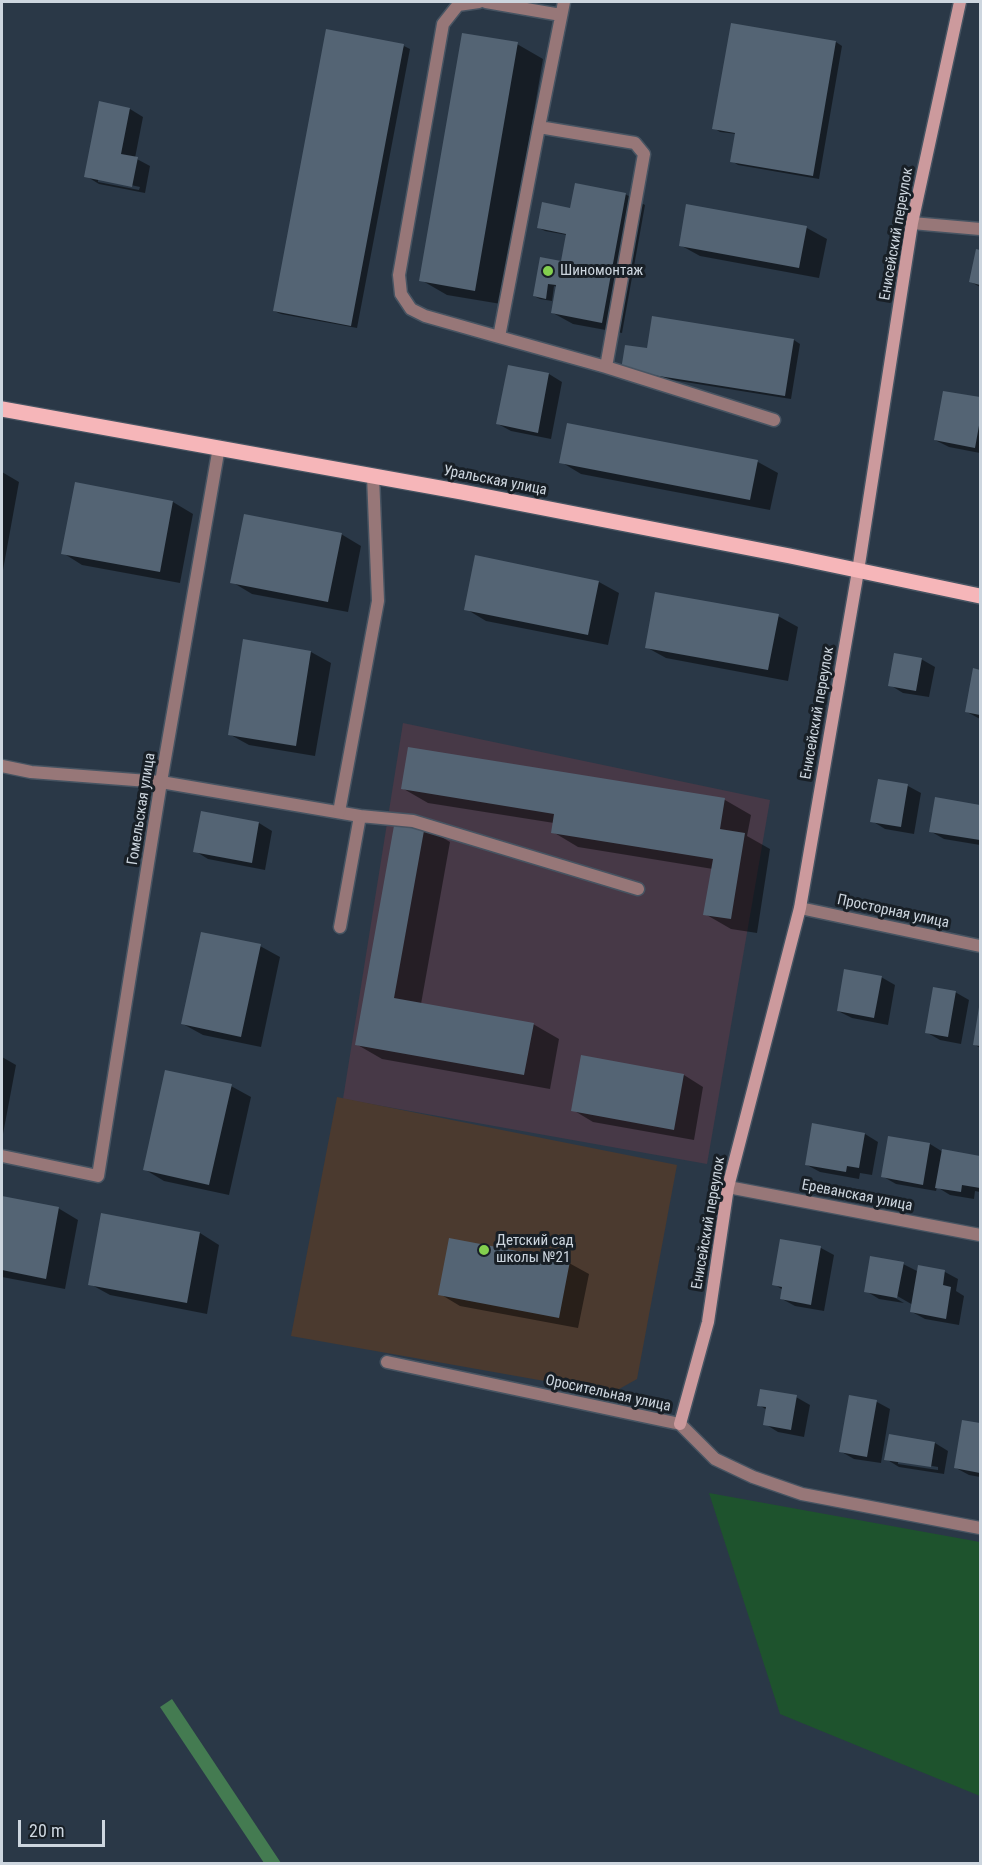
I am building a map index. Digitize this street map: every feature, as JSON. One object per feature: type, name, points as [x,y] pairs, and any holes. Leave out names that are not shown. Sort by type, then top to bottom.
[{"type":"main road","name":"Уральская улица","points":[[2,410],[373,476],[981,596]]},
{"type":"street","points":[[479,2],[458,5],[443,24],[399,275],[401,294],[411,309],[425,316],[606,368],[774,420]]},
{"type":"street","points":[[486,2],[561,15]]},
{"type":"street","points":[[499,337],[564,2]]},
{"type":"street","name":"Енисейский переулок","points":[[680,1424],[708,1322],[728,1187],[800,908],[858,571],[912,223],[960,2]]},
{"type":"street","points":[[540,127],[635,143],[644,154],[606,368]]},
{"type":"street","points":[[912,223],[981,229]]},
{"type":"street","name":"Гомельская улица","points":[[2,1156],[99,1176],[161,782],[219,447]]},
{"type":"street","points":[[339,812],[378,601],[373,476]]},
{"type":"street","points":[[2,766],[31,772],[161,782],[360,816],[413,821],[638,889]]},
{"type":"street","points":[[340,927],[360,816]]},
{"type":"street","name":"Просторная улица","points":[[800,908],[981,946]]},
{"type":"street","name":"Ереванская улица","points":[[728,1187],[981,1235]]},
{"type":"street","name":"Оросительная улица","points":[[387,1362],[680,1424],[715,1459],[753,1477],[802,1494],[981,1528]]},
{"type":"shaded area","points":[[403,723],[770,800],[707,1164],[343,1099]]},
{"type":"shaded area","name":"Детский сад школы №21","points":[[337,1097],[677,1165],[637,1379],[612,1393],[291,1336]]},
{"type":"green space","points":[[709,1493],[980,1542],[980,1796],[780,1714]]},
{"type":"green space","points":[[172,1699],[281,1863],[264,1863],[160,1707]]},
{"type":"building","points":[[731,23],[836,41],[813,176],[730,162],[735,133],[712,129]]},
{"type":"building","points":[[326,29],[404,44],[351,326],[273,311]]},
{"type":"building","points":[[462,33],[518,42],[475,291],[419,281]]},
{"type":"building","points":[[99,101],[130,108],[121,154],[138,157],[132,187],[84,177]]},
{"type":"building","points":[[575,183],[626,193],[602,323],[551,313],[556,285],[548,284],[546,299],[533,296],[540,257],[561,261],[566,234],[537,228],[542,202],[570,208]]},
{"type":"building","points":[[686,204],[807,226],[799,268],[679,246]]},
{"type":"building","points":[[976,249],[980,250],[980,285],[969,282]]},
{"type":"building","points":[[652,316],[794,339],[785,396],[621,370],[625,345],[647,348]]},
{"type":"building","points":[[508,365],[549,373],[538,433],[496,424]]},
{"type":"building","points":[[943,391],[980,397],[980,420],[975,448],[934,440]]},
{"type":"building","points":[[567,423],[758,460],[750,500],[559,463]]},
{"type":"building","points":[[75,482],[173,501],[160,572],[61,554]]},
{"type":"building","points":[[244,514],[342,533],[328,602],[230,583]]},
{"type":"building","points":[[475,555],[599,581],[588,635],[464,610]]},
{"type":"building","points":[[655,592],[779,614],[768,670],[645,648]]},
{"type":"building","points":[[243,639],[311,651],[296,746],[228,735]]},
{"type":"building","points":[[894,653],[922,658],[916,691],[888,686]]},
{"type":"building","points":[[973,668],[980,670],[980,715],[965,712]]},
{"type":"building","points":[[408,747],[725,798],[720,829],[745,833],[731,919],[703,915],[713,859],[551,833],[554,814],[401,789]]},
{"type":"building","points":[[878,779],[908,784],[901,827],[870,822]]},
{"type":"building","points":[[935,797],[980,805],[980,840],[929,832]]},
{"type":"building","points":[[201,811],[259,822],[252,863],[193,852]]},
{"type":"building","points":[[395,820],[425,825],[394,998],[534,1023],[524,1075],[355,1045]]},
{"type":"building","points":[[201,932],[261,944],[241,1037],[181,1024]]},
{"type":"building","points":[[844,969],[882,976],[874,1018],[837,1011]]},
{"type":"building","points":[[933,987],[956,991],[948,1037],[925,1033]]},
{"type":"building","points":[[980,1007],[980,1046],[973,1045]]},
{"type":"building","points":[[581,1055],[684,1074],[674,1130],[571,1111]]},
{"type":"building","points":[[165,1070],[232,1084],[209,1185],[143,1170]]},
{"type":"building","points":[[812,1123],[865,1133],[859,1168],[847,1166],[846,1172],[805,1165]]},
{"type":"building","points":[[888,1136],[930,1143],[923,1185],[881,1177]]},
{"type":"building","points":[[942,1149],[980,1156],[980,1188],[962,1185],[961,1192],[935,1188]]},
{"type":"building","points":[[2,1196],[59,1207],[46,1279],[2,1270]]},
{"type":"building","points":[[101,1213],[200,1232],[187,1303],[88,1285]]},
{"type":"building","points":[[449,1238],[570,1261],[559,1318],[438,1295]]},
{"type":"building","points":[[780,1239],[821,1246],[811,1305],[780,1299],[782,1287],[772,1285]]},
{"type":"building","points":[[870,1256],[904,1262],[897,1298],[864,1292]]},
{"type":"building","points":[[918,1265],[945,1270],[943,1285],[951,1287],[946,1319],[910,1312]]},
{"type":"building","points":[[760,1389],[797,1395],[791,1430],[763,1425],[766,1407],[757,1406]]},
{"type":"building","points":[[849,1395],[877,1400],[867,1457],[839,1452]]},
{"type":"building","points":[[962,1420],[980,1423],[980,1473],[954,1468]]},
{"type":"building","points":[[889,1434],[935,1442],[931,1467],[884,1460]]},
{"type":"place","name":"Шиномонтаж","points":[[548,271]]},
{"type":"place","name":"Детский сад школы №21","points":[[484,1250]]}]
